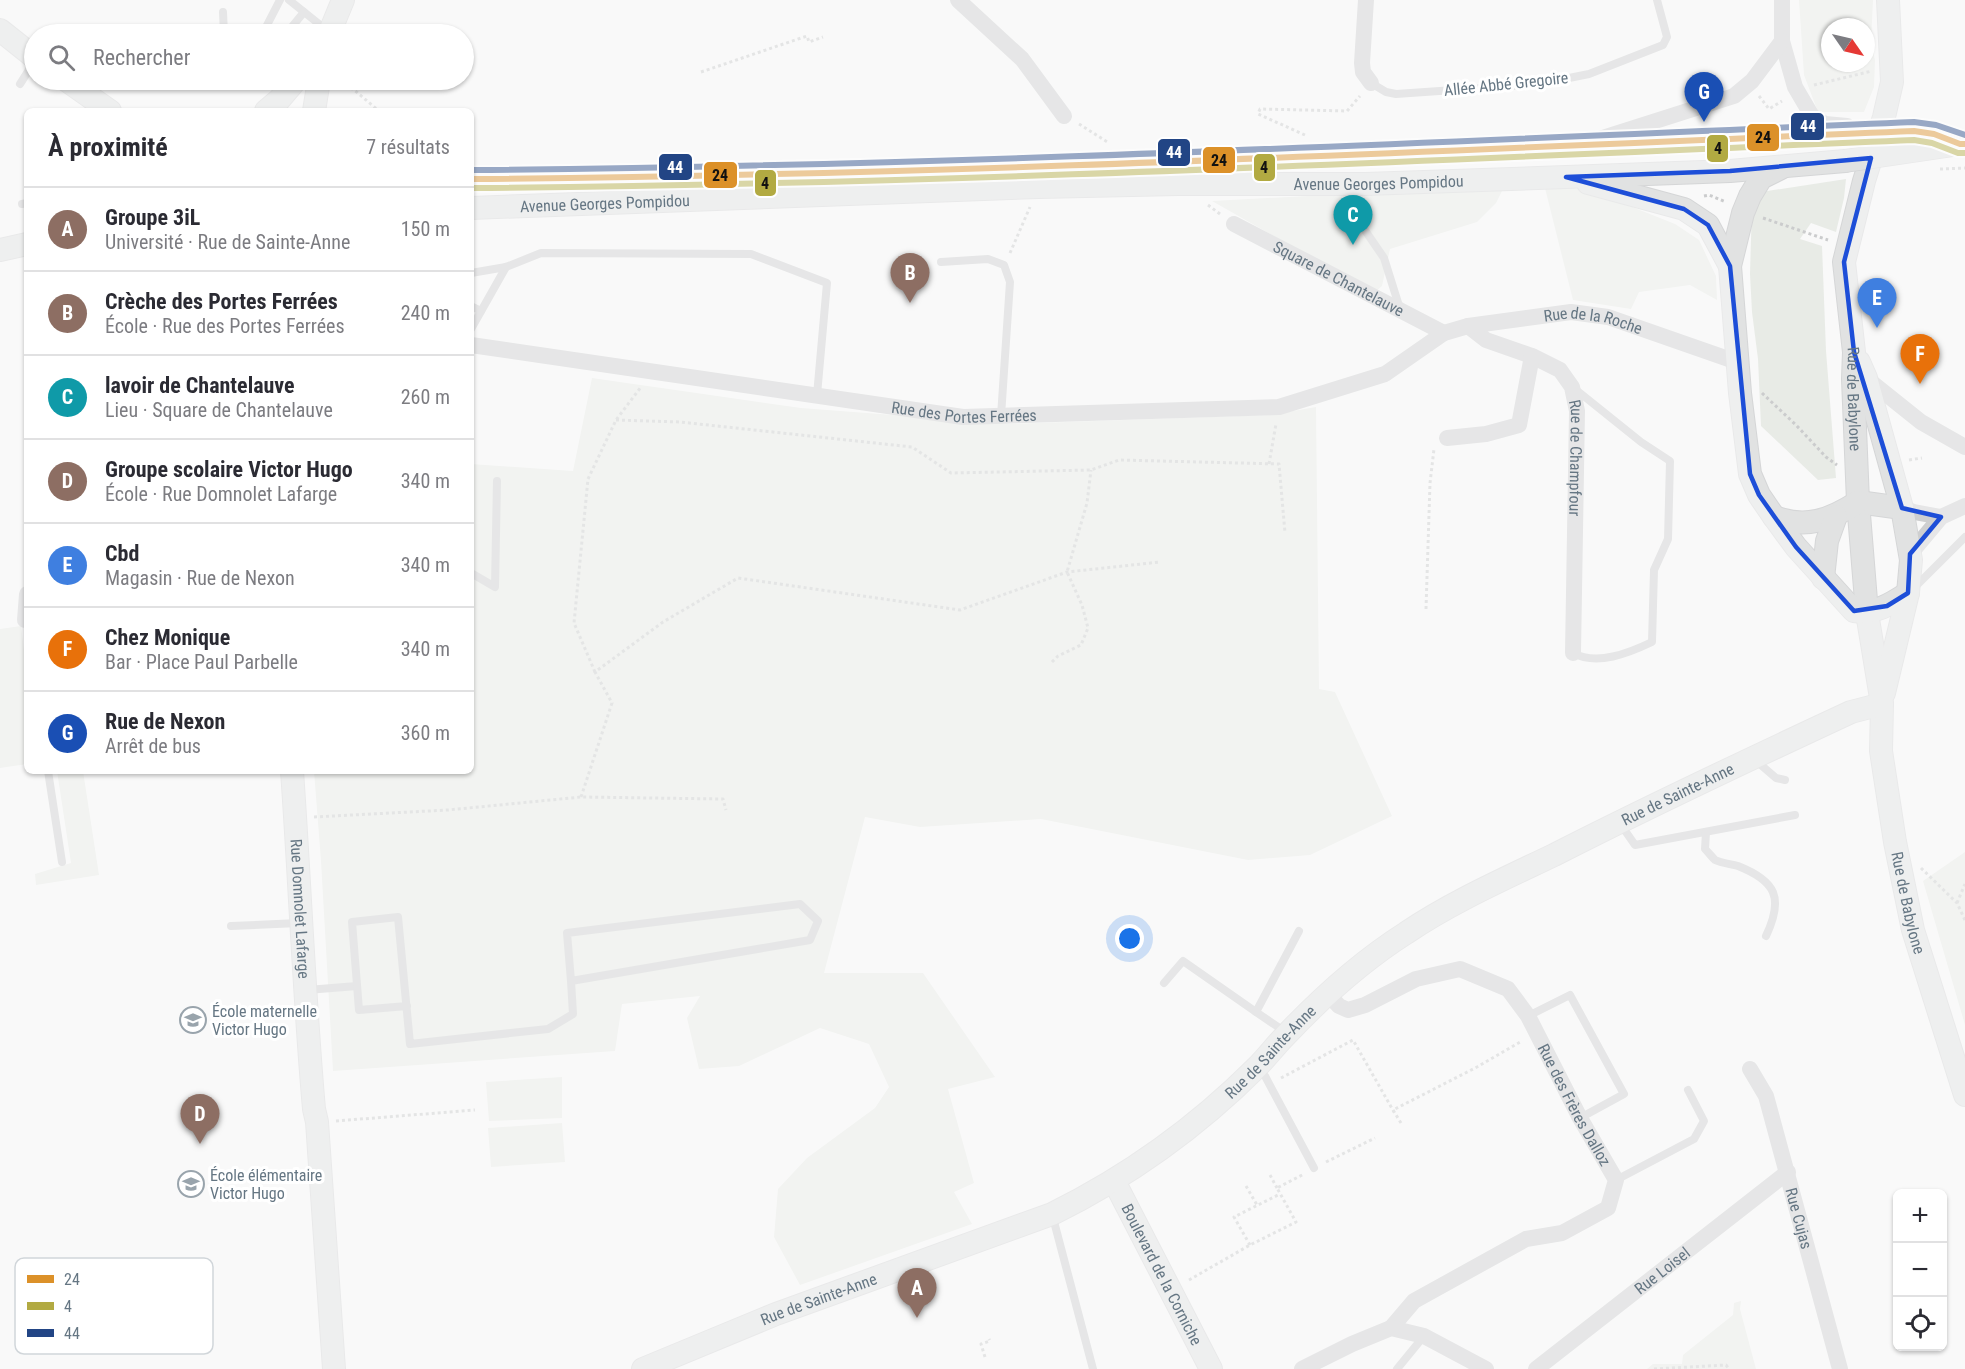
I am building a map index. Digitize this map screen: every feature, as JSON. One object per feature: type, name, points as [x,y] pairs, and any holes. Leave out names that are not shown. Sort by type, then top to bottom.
[{"type":"street","points":[[333,24],[343,0]]},
{"type":"street","points":[[958,0],[1022,59],[1065,116]]},
{"type":"street","points":[[1366,0],[1362,63],[1363,72],[1371,83]]},
{"type":"street","points":[[1782,0],[1782,40],[1795,87],[1812,116],[1844,131]]},
{"type":"street","points":[[1854,352],[1844,262],[1892,82],[1888,0]]},
{"type":"street","points":[[0,30],[24,49]]},
{"type":"street","points":[[1579,145],[1734,96],[1752,81],[1782,40]]},
{"type":"street","points":[[79,90],[102,108]]},
{"type":"street","points":[[270,108],[288,90]]},
{"type":"street","points":[[314,108],[315,95],[319,90]]},
{"type":"street","name":"Avenue Georges Pompidou","points":[[474,179],[596,178],[1142,163],[1579,145],[1844,131],[1914,131],[1934,134],[1963,144]]},
{"type":"street","name":"Avenue Georges Pompidou","points":[[474,208],[1039,187],[1365,184],[1782,168],[1963,144]]},
{"type":"street","points":[[1782,168],[1761,178],[1750,196],[1743,213],[1730,266],[1737,362],[1750,474],[1759,495],[1774,518],[1823,578],[1854,611],[1867,613],[1887,606],[1908,593]]},
{"type":"street","points":[[1566,177],[1684,209],[1708,225],[1730,266]]},
{"type":"street","name":"Square de Chantelauve","points":[[1234,224],[1444,333]]},
{"type":"street","points":[[0,250],[24,245]]},
{"type":"street","name":"Rue de la Roche","points":[[1444,333],[1468,326],[1571,312],[1608,317],[1737,362]]},
{"type":"street","name":"Rue de Champfour","points":[[1468,326],[1486,340],[1532,356],[1560,370],[1572,387],[1577,411],[1573,653]]},
{"type":"street","name":"Rue des Portes Ferrées","points":[[474,345],[963,417],[1279,407],[1385,374],[1444,333]]},
{"type":"street","name":"Rue de Babylone","points":[[1854,352],[1866,378],[1902,508],[1911,555],[1908,593],[1882,704]]},
{"type":"street","name":"Rue de Babylone","points":[[1854,352],[1858,502],[1867,613],[1882,704],[1881,751],[1895,842],[1913,930],[1965,1095]]},
{"type":"street","points":[[1447,438],[1486,434],[1519,425],[1532,356]]},
{"type":"street","points":[[1866,378],[1921,422],[1965,447]]},
{"type":"street","points":[[1774,518],[1797,523],[1836,516],[1858,502],[1902,508],[1941,518]]},
{"type":"street","points":[[1911,555],[1941,518],[1965,506]]},
{"type":"street","points":[[1823,578],[1827,540],[1836,516]]},
{"type":"street","name":"Rue de Sainte-Anne","points":[[643,1369],[776,1314],[1052,1214],[1114,1181],[1263,1076],[1287,1034],[1354,970],[1406,933],[1465,899],[1752,757],[1851,712],[1882,704]]},
{"type":"street","name":"Rue Domnolet Lafarge","points":[[292,774],[304,991],[317,1122],[334,1369]]},
{"type":"street","name":"Rue des Frères Dalloz","points":[[1328,994],[1347,1010],[1365,1005],[1416,979],[1460,969],[1508,989],[1528,1016],[1580,1118],[1616,1180],[1608,1208],[1562,1233],[1526,1239],[1414,1300],[1391,1329]]},
{"type":"street","name":"Rue Cujas","points":[[1750,1069],[1766,1096],[1840,1369]]},
{"type":"street","name":"Rue Loisel","points":[[1536,1369],[1788,1172]]},
{"type":"street","name":"Boulevard de la Corniche","points":[[1114,1181],[1211,1369]]},
{"type":"street","points":[[1302,1369],[1352,1344],[1391,1329],[1424,1336],[1486,1369]]},
{"type":"lane","points":[[269,24],[280,0]]},
{"type":"lane","points":[[289,0],[318,24]]},
{"type":"lane","name":"Allée Abbé Gregoire","points":[[1371,83],[1386,92],[1396,94],[1539,84],[1589,74],[1663,45],[1667,37],[1657,0]]},
{"type":"lane","points":[[223,12],[225,24]]},
{"type":"lane","points":[[294,24],[304,12]]},
{"type":"lane","points":[[20,84],[24,78]]},
{"type":"lane","points":[[1360,223],[1384,258],[1401,311]]},
{"type":"lane","points":[[474,272],[506,267],[541,253],[751,254],[827,283],[817,395]]},
{"type":"lane","points":[[941,262],[988,259],[1004,265],[1010,282],[1001,416]]},
{"type":"lane","points":[[474,323],[506,267]]},
{"type":"lane","points":[[474,307],[481,310]]},
{"type":"lane","points":[[1572,387],[1641,442],[1670,461],[1668,539],[1654,570],[1652,642],[1623,655],[1583,658],[1573,653]]},
{"type":"lane","points":[[474,575],[495,587],[497,481]]},
{"type":"lane","points":[[1908,593],[1965,537]]},
{"type":"lane","points":[[1752,757],[1776,778],[1785,780]]},
{"type":"lane","points":[[48,774],[62,862]]},
{"type":"lane","points":[[1619,822],[1635,845],[1795,815]]},
{"type":"lane","points":[[1706,832],[1705,849],[1715,860],[1762,877],[1771,887],[1776,906],[1773,922],[1766,936]]},
{"type":"lane","points":[[407,1006],[359,1010],[352,922],[398,917],[407,1006],[410,1044],[548,1029],[573,1014],[567,933],[800,904],[818,921],[810,940],[571,981]]},
{"type":"lane","points":[[231,926],[302,923]]},
{"type":"lane","points":[[1256,1012],[1299,932]]},
{"type":"lane","points":[[1164,983],[1183,961],[1287,1034]]},
{"type":"lane","points":[[304,991],[357,986]]},
{"type":"lane","points":[[1528,1016],[1570,995],[1624,1094],[1580,1118]]},
{"type":"lane","points":[[1263,1076],[1314,1168]]},
{"type":"lane","points":[[1616,1180],[1694,1139],[1704,1121],[1688,1090]]},
{"type":"lane","points":[[1052,1214],[1093,1369]]},
{"type":"lane","points":[[1397,1369],[1424,1336]]},
{"type":"path","points":[[701,72],[807,36],[809,42],[824,37]]},
{"type":"path","points":[[1809,86],[1891,67]]},
{"type":"path","points":[[1752,81],[1769,109],[1789,98]]},
{"type":"path","points":[[1308,137],[1258,114],[1260,109],[1347,111],[1371,83]]},
{"type":"path","points":[[354,90],[375,108]]},
{"type":"path","points":[[1065,116],[1113,145]]},
{"type":"path","points":[[1004,265],[1039,187]]},
{"type":"path","points":[[1754,215],[1847,246]]},
{"type":"path","points":[[581,797],[612,703],[574,623],[588,479],[616,420],[652,371]]},
{"type":"path","points":[[1740,393],[1761,392],[1826,457],[1841,467],[1857,467]]},
{"type":"path","points":[[1269,464],[1279,407]]},
{"type":"path","points":[[616,420],[680,422],[912,447],[951,473],[1090,470],[1119,460],[1279,464],[1285,534]]},
{"type":"path","points":[[1426,609],[1432,451],[1447,438]]},
{"type":"path","points":[[1052,662],[1058,656],[1081,645],[1088,628],[1082,605],[1067,572],[1087,503],[1090,470]]},
{"type":"path","points":[[596,672],[663,622],[738,578],[960,610],[1067,572],[1160,562]]},
{"type":"path","points":[[296,818],[448,810],[581,797],[723,800],[726,810]]},
{"type":"path","points":[[1918,865],[1957,903],[1965,920]]},
{"type":"path","points":[[1957,903],[1965,884]]},
{"type":"path","points":[[1394,1112],[1393,1110],[1478,1067],[1536,1033]]},
{"type":"path","points":[[1263,1076],[1353,1040],[1401,1123]]},
{"type":"path","points":[[317,1122],[475,1110]]},
{"type":"path","points":[[1277,1188],[1375,1138]]},
{"type":"path","points":[[1170,1291],[1250,1245],[1296,1222],[1270,1175]]},
{"type":"path","points":[[1246,1186],[1257,1205]]},
{"type":"path","points":[[1250,1245],[1234,1217],[1280,1194]]},
{"type":"path","points":[[985,1357],[981,1344],[990,1341],[989,1339]]},
{"type":"path","points":[[1654,1369],[1726,1365],[1729,1369]]},
{"type":"highlighted area","points":[[1871,158],[1844,262],[1854,352],[1902,508],[1941,517],[1910,554],[1908,593],[1887,606],[1854,611],[1796,547],[1759,495],[1750,474],[1730,266],[1708,225],[1684,209],[1566,177],[1730,171]]},
{"type":"shaded area","points":[[1799,0],[1873,0],[1872,18],[1821,18],[1821,72],[1875,72],[1874,87],[1864,112],[1818,112],[1804,75]]},
{"type":"shaded area","points":[[1846,179],[1836,232],[1811,223],[1800,239],[1822,246],[1826,351],[1836,478],[1818,480],[1761,426],[1758,359],[1750,274],[1752,205],[1761,192]]},
{"type":"shaded area","points":[[1544,184],[1592,191],[1675,224],[1699,240],[1716,276],[1717,300],[1690,285],[1639,292],[1631,309],[1573,300]]},
{"type":"shaded area","points":[[1441,189],[1503,189],[1496,203],[1477,222],[1390,249],[1382,286],[1374,293],[1212,201]]},
{"type":"shaded area","points":[[592,378],[801,408],[1011,424],[1270,415],[1316,407],[1319,689],[1335,692],[1392,816],[1310,855],[1248,860],[1041,819],[920,827],[865,817],[824,973],[923,973],[995,1077],[948,1089],[974,1183],[954,1192],[972,1224],[800,1285],[774,1237],[778,1189],[807,1158],[875,1108],[889,1087],[869,1044],[820,1028],[739,1066],[699,1069],[687,1018],[700,996],[622,1004],[615,1051],[333,1071],[314,774],[474,774],[474,464],[573,471]]},
{"type":"shaded area","points":[[21,626],[24,650],[24,764],[0,768],[0,629]]},
{"type":"shaded area","points":[[57,774],[83,774],[99,875],[36,885],[35,874],[71,863]]},
{"type":"shaded area","points":[[1965,852],[1965,1025],[1923,881]]},
{"type":"shaded area","points":[[562,1077],[562,1118],[489,1121],[486,1082]]},
{"type":"shaded area","points":[[562,1123],[565,1162],[491,1167],[488,1128]]},
{"type":"shaded area","points":[[1741,1301],[1740,1309],[1756,1369],[1647,1369],[1653,1364],[1682,1364],[1683,1355],[1733,1315],[1734,1303]]},
{"type":"transit line","name":"44","points":[[474,170],[832,164],[1373,145],[1914,122],[1936,125],[1965,135]]},
{"type":"transit line","name":"24","points":[[474,179],[832,173],[1373,154],[1914,131],[1934,134],[1965,144]]},
{"type":"transit line","name":"4","points":[[474,188],[832,182],[1373,163],[1914,140],[1965,153]]},
{"type":"place","name":"Rue de Nexon","points":[[1704,122]]},
{"type":"place","name":"lavoir de Chantelauve","points":[[1353,245]]},
{"type":"place","name":"Crèche des Portes Ferrées","points":[[910,303]]},
{"type":"place","name":"Cbd","points":[[1877,328]]},
{"type":"place","name":"Chez Monique","points":[[1920,384]]},
{"type":"place","name":"École maternelle Victor Hugo","points":[[193,1020]]},
{"type":"place","name":"Groupe scolaire Victor Hugo","points":[[200,1144]]},
{"type":"place","name":"École élémentaire Victor Hugo","points":[[191,1184]]},
{"type":"place","name":"Groupe 3iL","points":[[917,1318]]}]
